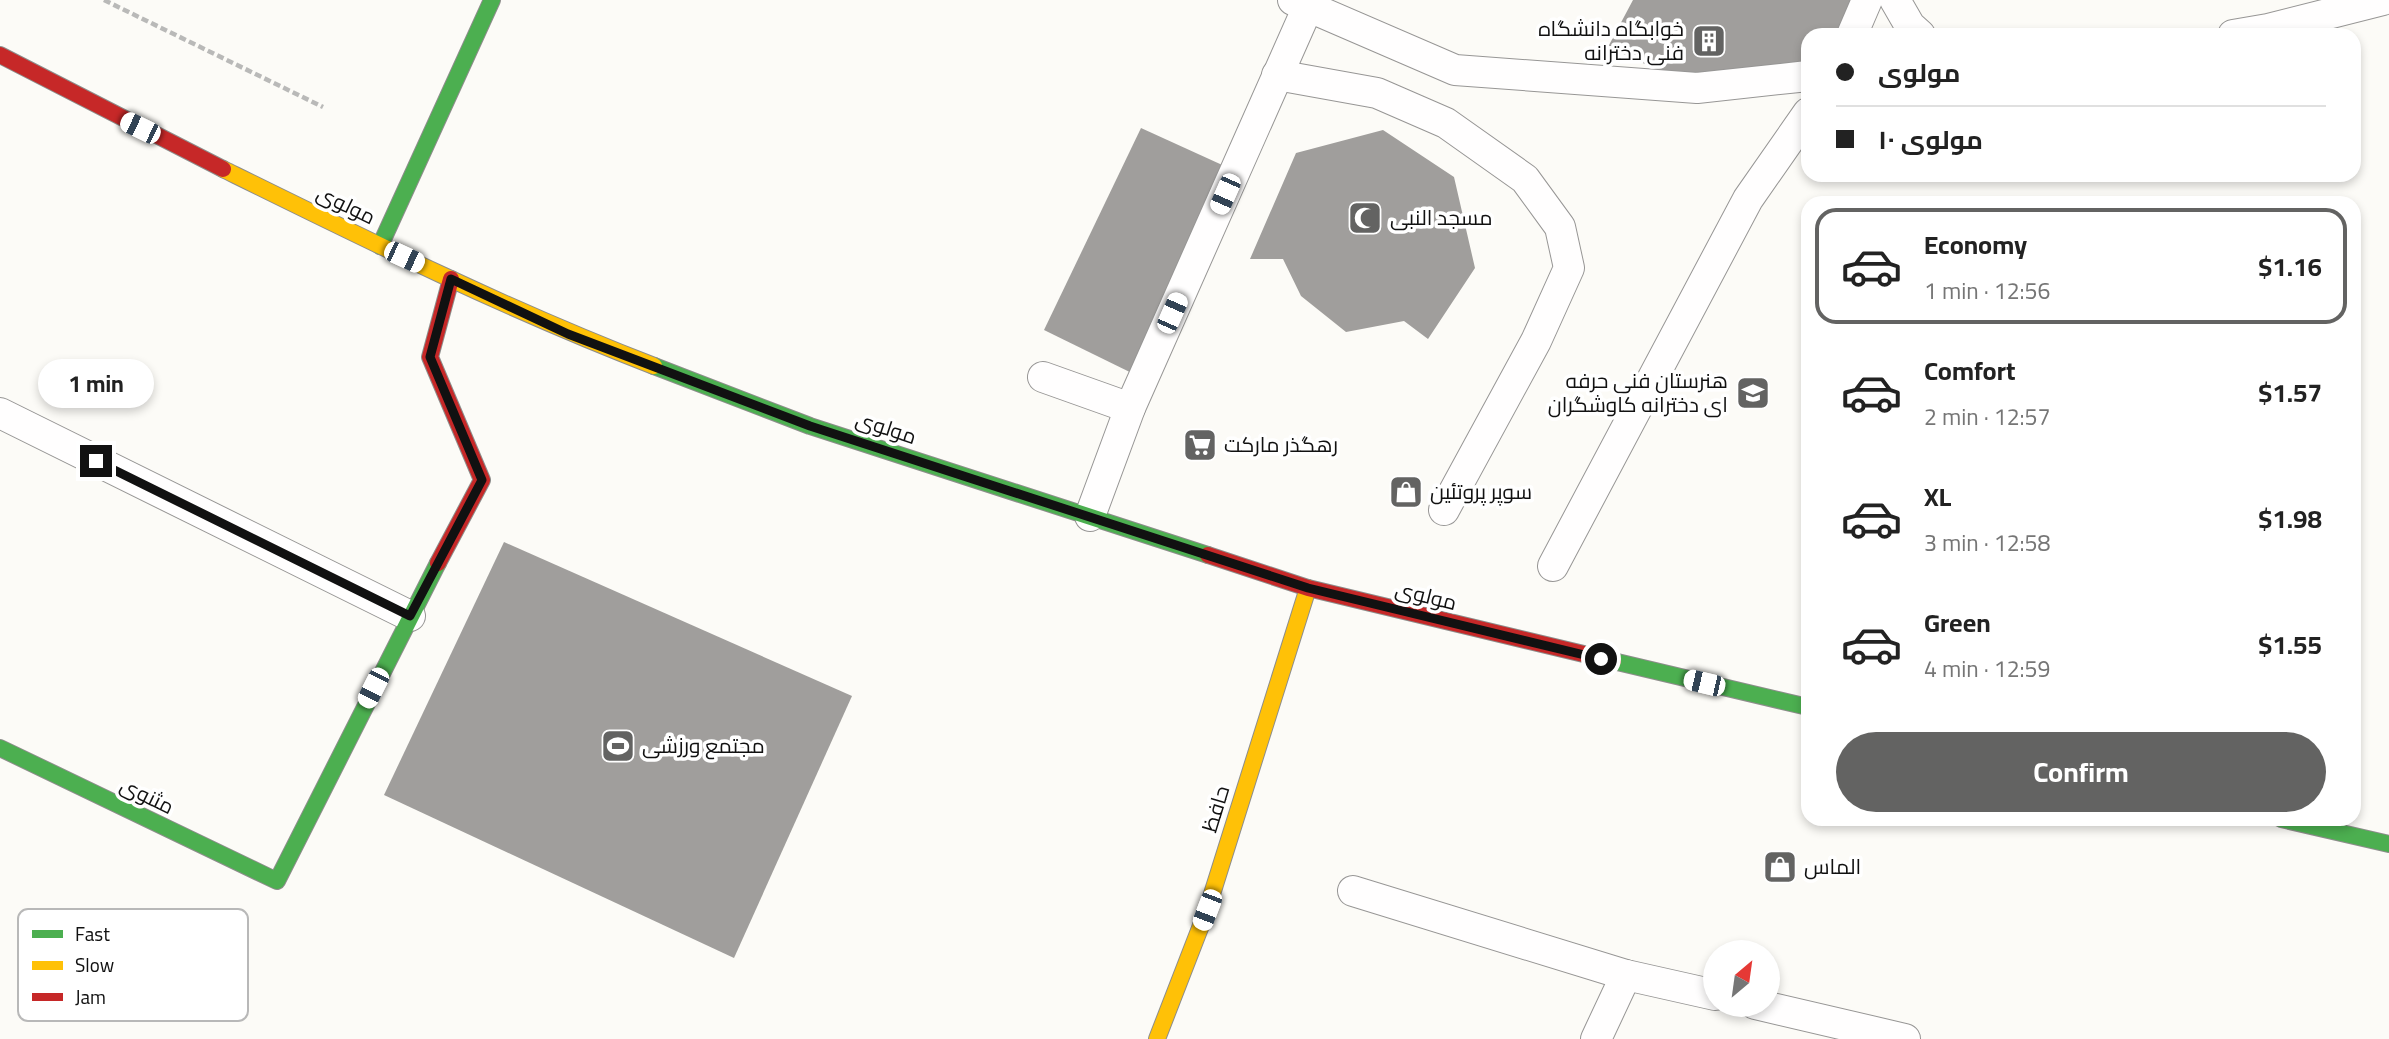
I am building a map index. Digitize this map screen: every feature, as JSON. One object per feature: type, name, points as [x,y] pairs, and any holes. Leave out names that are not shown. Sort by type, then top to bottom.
[{"type":"main road","points":[[380,246],[492,0]]},
{"type":"main road","name":"مولوی","points":[[0,55],[116,116],[380,246],[568,334],[810,426],[1308,588],[1801,706]]},
{"type":"main road","points":[[410,616],[482,480],[430,357],[451,279]]},
{"type":"main road","name":"حافظ","points":[[1157,1039],[1207,910],[1308,588]]},
{"type":"main road","name":"مثنوی","points":[[0,748],[276,881],[410,616]]},
{"type":"main road","points":[[2311,826],[2389,844]]},
{"type":"street","points":[[1855,28],[1867,0]]},
{"type":"street","points":[[1895,0],[1912,28]]},
{"type":"street","points":[[2272,28],[2382,0]]},
{"type":"street","points":[[1090,516],[1129,408],[1278,75],[1304,3],[1455,70],[1697,88],[1801,77]]},
{"type":"street","points":[[1278,75],[1377,93],[1446,123],[1525,179],[1560,227],[1569,268],[1536,341],[1444,510]]},
{"type":"street","points":[[1553,566],[1748,199],[1801,123]]},
{"type":"street","points":[[1043,377],[1129,408]]},
{"type":"street","points":[[0,414],[410,616]]},
{"type":"street","points":[[1353,891],[1626,975],[1703,992]]},
{"type":"street","points":[[1596,1039],[1626,975]]},
{"type":"street","points":[[1780,1010],[1905,1039]]},
{"type":"path","points":[[104,0],[323,107]]},
{"type":"building","name":"خوابگاه دانشگاه فنی دخترانه","points":[[1633,0],[1867,0],[1855,28],[1801,28],[1801,77],[1697,88],[1608,47]]},
{"type":"building","points":[[1141,128],[1242,174],[1146,380],[1044,330]]},
{"type":"building","name":"مسجد النبی","points":[[1383,130],[1454,177],[1475,268],[1428,339],[1404,321],[1346,332],[1301,296],[1283,259],[1250,259],[1296,153]]},
{"type":"building","name":"مجتمع ورزشی","points":[[504,542],[852,696],[734,958],[384,795]]},
{"type":"traffic: fast","points":[[380,246],[492,0]]},
{"type":"traffic: fast","points":[[654,366],[810,426],[1208,555]]},
{"type":"traffic: fast","points":[[0,748],[277,881],[438,563]]},
{"type":"traffic: fast","points":[[1613,661],[1801,705]]},
{"type":"traffic: fast","points":[[2311,826],[2389,844]]},
{"type":"traffic: slow","points":[[223,169],[490,297],[654,366]]},
{"type":"traffic: slow","points":[[1157,1039],[1207,910],[1308,588]]},
{"type":"traffic: jam","points":[[0,55],[223,169]]},
{"type":"traffic: jam","points":[[438,563],[482,480],[430,357],[451,279]]},
{"type":"traffic: jam","points":[[1208,555],[1308,588],[1613,661]]},
{"type":"place","name":"خوابگاه دانشگاه فنی دخترانه","points":[[1709,41]]},
{"type":"place","name":"مسجد النبی","points":[[1365,218]]},
{"type":"place","name":"هنرستان فنی حرفه ای دخترانه کاوشگران","points":[[1753,393]]},
{"type":"place","name":"رهگذر مارکت","points":[[1200,445]]},
{"type":"place","name":"سوپر پروتئین","points":[[1406,492]]},
{"type":"place","name":"مجتمع ورزشی","points":[[618,746]]},
{"type":"place","name":"الماس","points":[[1780,867]]},
{"type":"route","points":[[96,461],[410,616],[482,480],[430,357],[451,279],[568,334],[810,426],[1308,588],[1601,659]]}]
